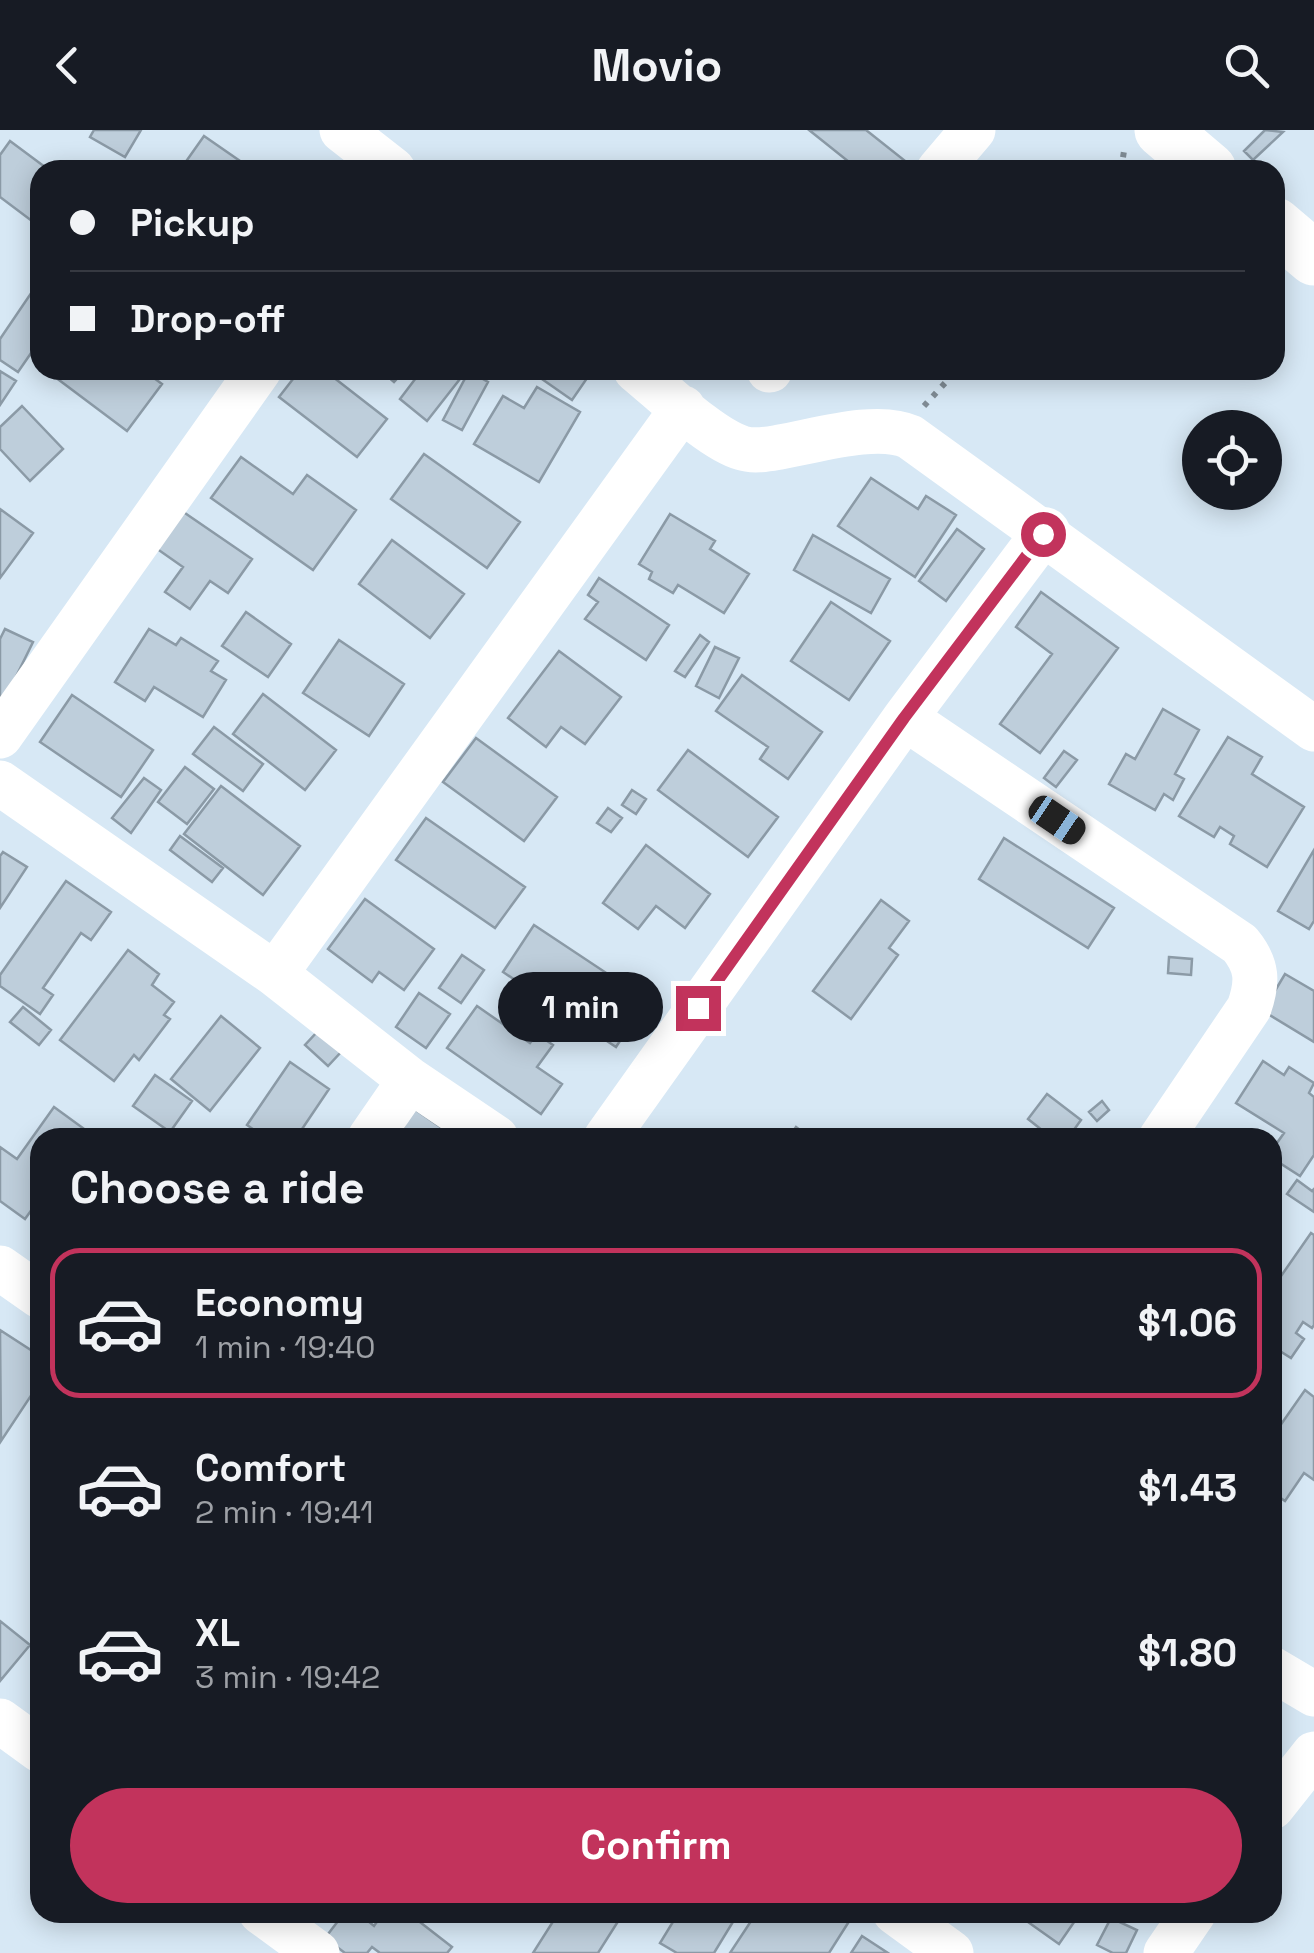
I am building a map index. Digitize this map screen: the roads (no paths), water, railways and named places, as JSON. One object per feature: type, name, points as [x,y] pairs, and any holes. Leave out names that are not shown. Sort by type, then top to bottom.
[{"type":"main road","points":[[1162,130],[1197,160]]},
{"type":"main road","points":[[1285,234],[1314,258]]},
{"type":"street","points":[[342,130],[380,160]]},
{"type":"street","points":[[948,160],[973,130]]},
{"type":"street","points":[[0,736],[252,380]]},
{"type":"street","points":[[648,380],[722,440],[743,449],[871,432],[900,433],[1314,730]]},
{"type":"street","points":[[275,974],[683,408]]},
{"type":"street","points":[[613,1128],[904,718],[1043,534]]},
{"type":"street","points":[[904,718],[1240,944],[1253,960],[1257,984],[1249,1008],[1168,1128]]},
{"type":"street","points":[[0,783],[275,974],[410,1080],[481,1128]]},
{"type":"street","points":[[377,1128],[410,1080]]},
{"type":"street","points":[[0,1268],[30,1289]]},
{"type":"street","points":[[1282,1675],[1314,1694]]},
{"type":"street","points":[[0,1721],[30,1743]]},
{"type":"street","points":[[1282,1794],[1314,1754]]},
{"type":"street","points":[[276,1923],[316,1953]]},
{"type":"street","points":[[910,1923],[951,1953]]},
{"type":"street","points":[[1166,1953],[1186,1923]]}]
